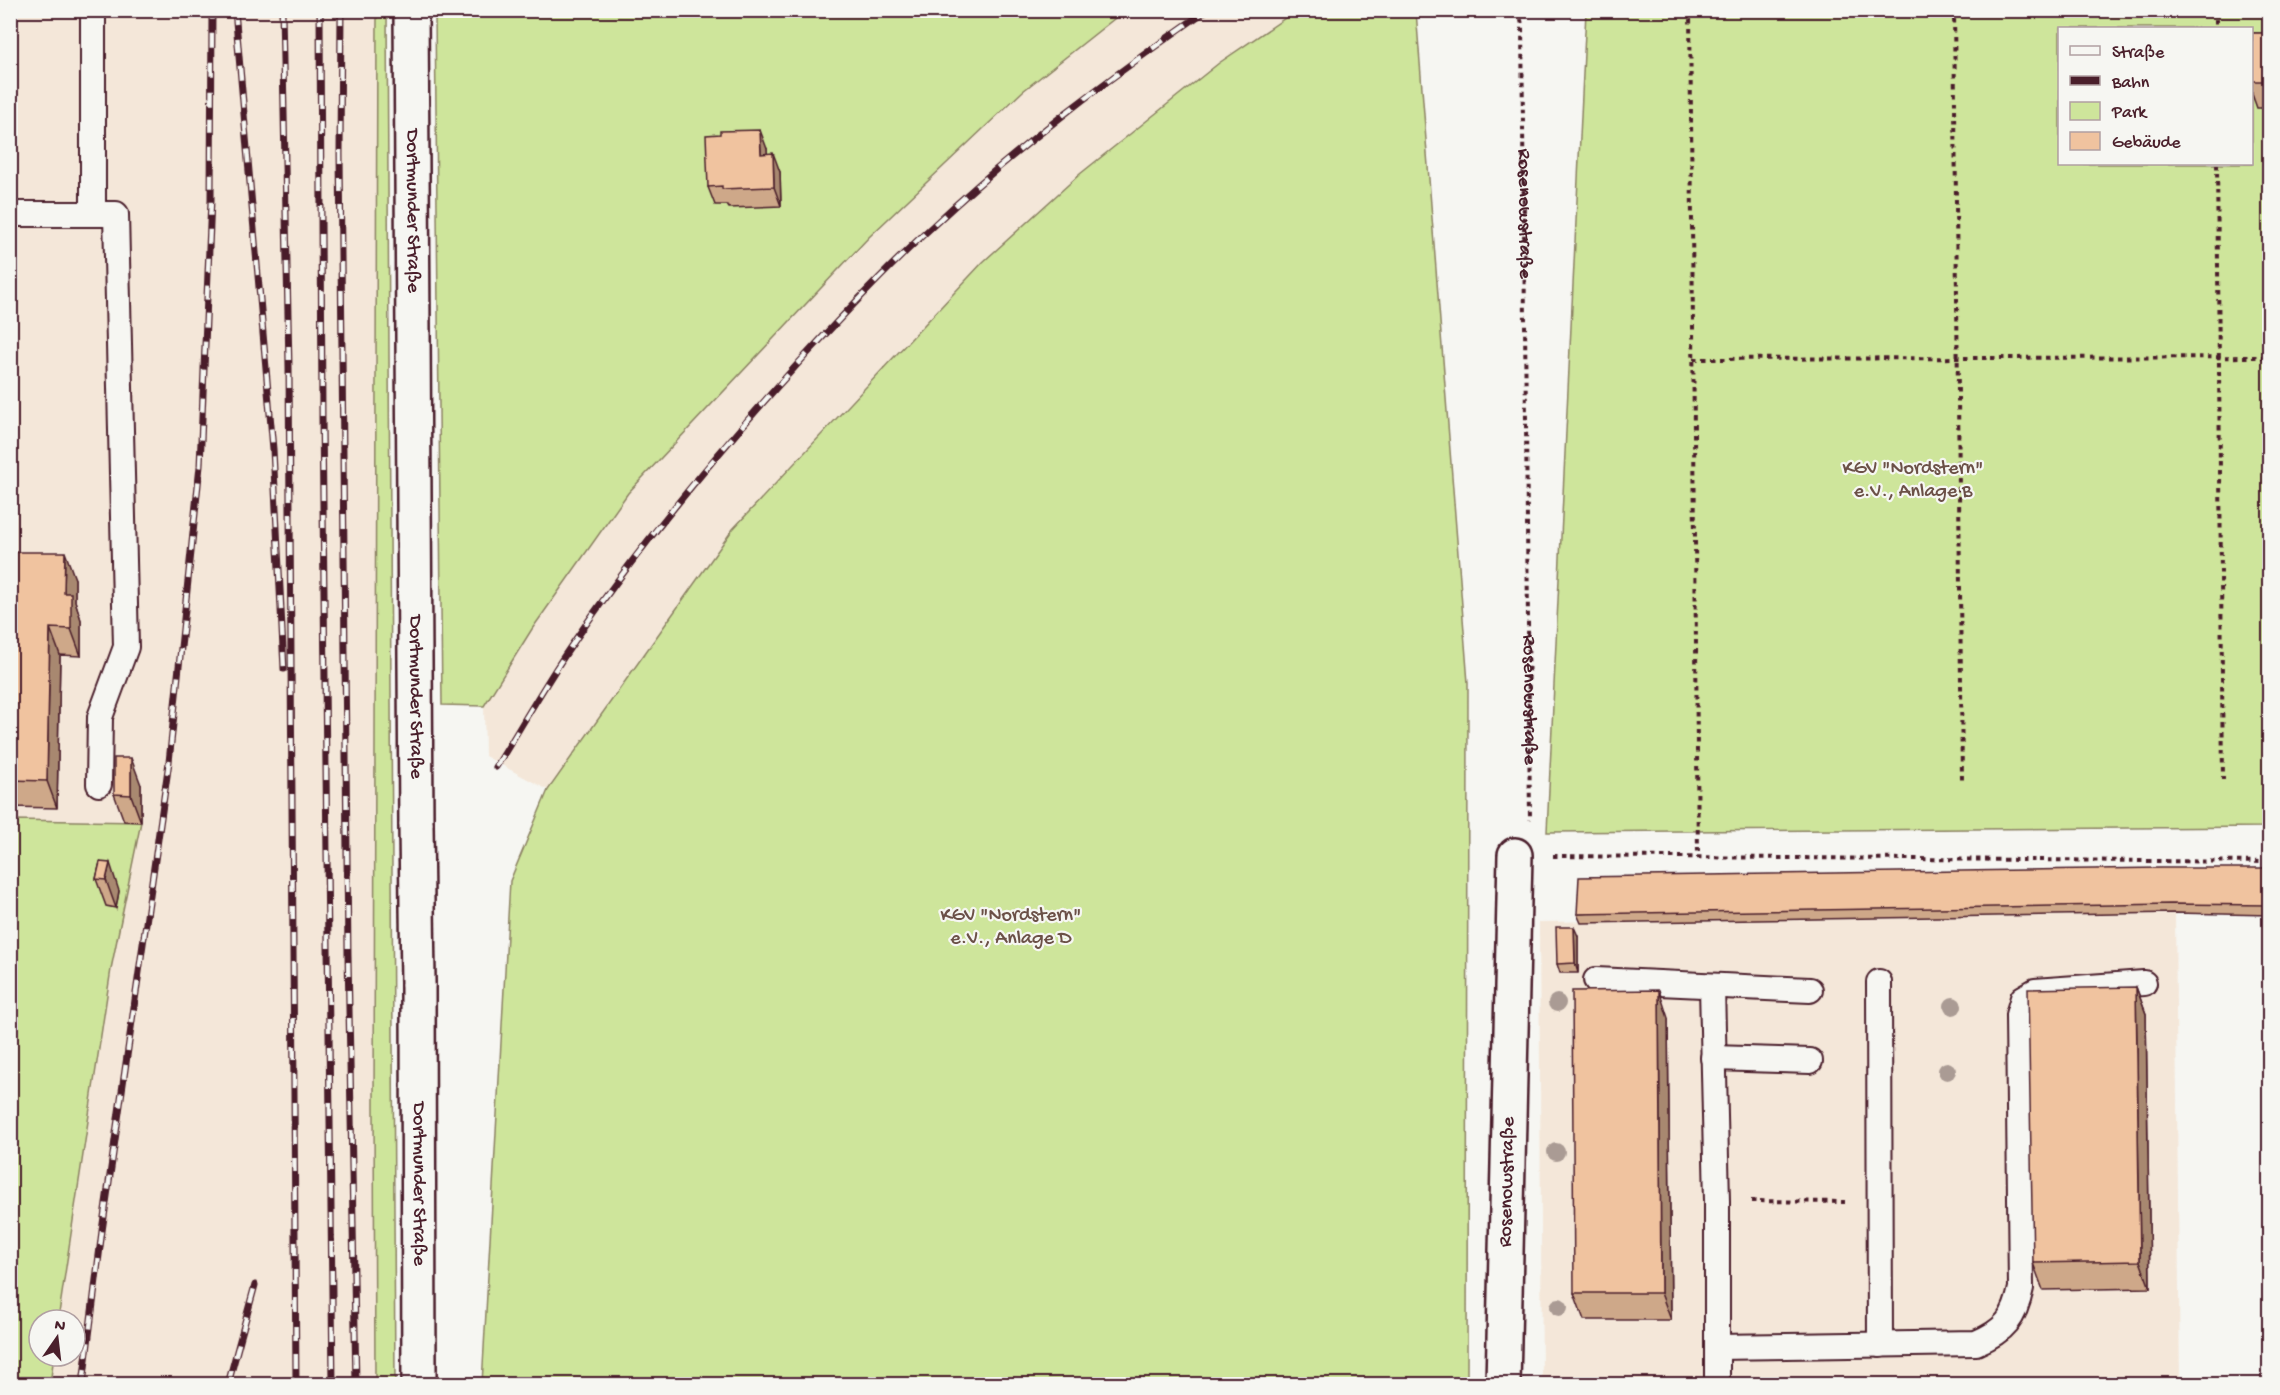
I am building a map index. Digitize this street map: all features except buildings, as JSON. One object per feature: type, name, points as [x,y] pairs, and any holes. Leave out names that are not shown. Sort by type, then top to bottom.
[{"type":"street","name":"Dortmunder Straße","points":[[411,10],[419,1384]]},
{"type":"street","name":"Rosenowstraße","points":[[1503,1384],[1515,855]]},
{"type":"lane","points":[[93,10],[93,214]]},
{"type":"lane","points":[[10,214],[116,214],[126,647],[100,717],[99,784]]},
{"type":"lane","points":[[1596,980],[1810,990]]},
{"type":"lane","points":[[1879,982],[1880,1345]]},
{"type":"lane","points":[[1717,1347],[1976,1343],[1994,1336],[2011,1317],[2018,1304],[2021,1288],[2018,1015],[2023,998],[2035,991],[2144,983]]},
{"type":"lane","points":[[1712,987],[1717,1201],[1717,1384]]},
{"type":"lane","points":[[1713,1058],[1810,1061]]},
{"type":"path","name":"Rosenowstraße","points":[[1515,855],[1530,824],[1522,25],[1519,10]]},
{"type":"path","points":[[1690,10],[1698,857]]},
{"type":"path","points":[[1954,10],[1962,781]]},
{"type":"path","points":[[2216,10],[2216,27]]},
{"type":"path","points":[[2217,165],[2223,780]]},
{"type":"path","points":[[1694,359],[2270,357]]},
{"type":"path","points":[[1515,855],[2270,862]]},
{"type":"path","points":[[1717,1201],[1880,1202]]},
{"type":"shaded area","points":[[10,11],[387,11],[395,1384],[50,1384],[52,1368],[87,1368],[87,1308],[60,1308],[111,969],[140,822],[11,820]]},
{"type":"shaded area","points":[[1124,11],[1297,11],[1219,63],[1080,174],[983,262],[733,529],[548,790],[485,756],[484,706],[532,629],[628,493],[869,237],[1023,91]]},
{"type":"shaded area","points":[[2175,913],[2180,1384],[1542,1384],[1539,922]]},
{"type":"green space","points":[[387,10],[395,1384],[375,1384],[377,11]]},
{"type":"green space","name":"KGV \"Nordstern\" e.V., Anlage D","points":[[1297,10],[1416,11],[1468,683],[1467,1384],[482,1384],[510,881],[548,790],[733,529],[983,262],[1080,174],[1219,63]]},
{"type":"green space","points":[[435,11],[1124,11],[1023,91],[869,237],[628,493],[532,629],[484,706],[442,705]]},
{"type":"green space","name":"KGV \"Nordstern\" e.V., Anlage B","points":[[1586,11],[2269,11],[2269,827],[1547,832]]},
{"type":"green space","points":[[11,820],[141,822],[111,969],[60,1308],[27,1308],[27,1368],[52,1368],[50,1384],[11,1384]]},
{"type":"railway","points":[[83,1384],[102,1231],[169,762],[200,466],[211,200],[212,10]]},
{"type":"railway","points":[[235,10],[273,449],[284,669]]},
{"type":"railway","points":[[282,10],[289,367],[296,1384]]},
{"type":"railway","points":[[320,10],[322,417],[333,1384]]},
{"type":"railway","points":[[341,10],[340,154],[348,955],[356,1384]]},
{"type":"railway","points":[[496,767],[565,655],[620,577],[679,501],[805,356],[884,273],[999,167],[1101,86],[1207,10]]},
{"type":"railway","points":[[228,1384],[255,1285]]}]
